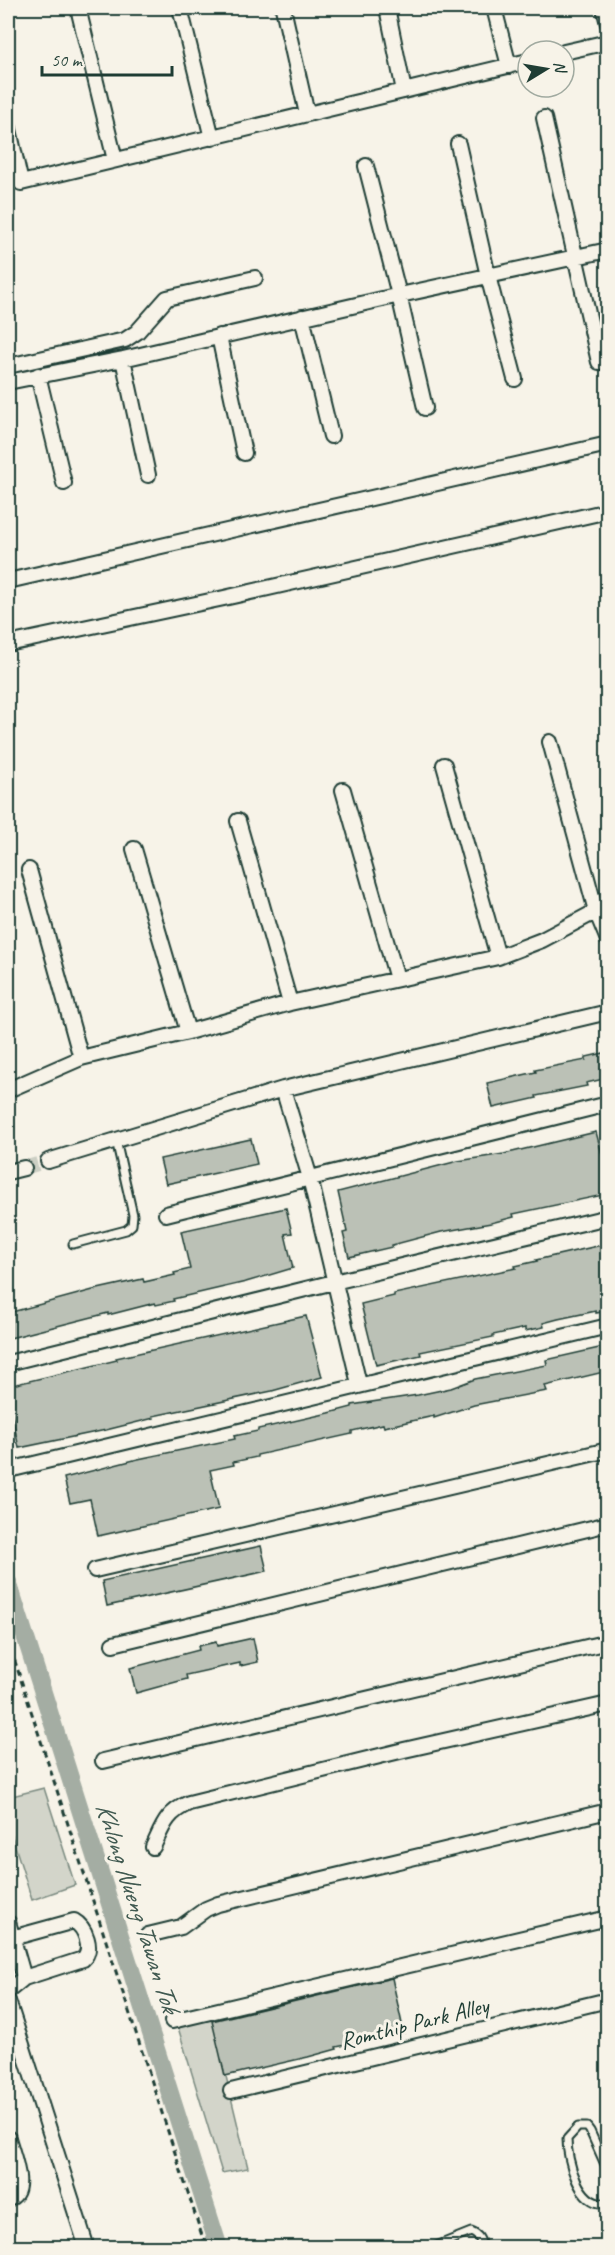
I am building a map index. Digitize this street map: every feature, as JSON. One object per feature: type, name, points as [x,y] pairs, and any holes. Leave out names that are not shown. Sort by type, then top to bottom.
[{"type":"street","points":[[78,8],[115,160]]},
{"type":"street","points":[[180,8],[212,138]]},
{"type":"street","points":[[283,8],[307,114]]},
{"type":"street","points":[[387,8],[404,91]]},
{"type":"street","points":[[494,8],[509,66]]},
{"type":"street","points":[[604,8],[608,24]]},
{"type":"street","points":[[576,49],[608,42]]},
{"type":"street","points":[[8,125],[21,183],[516,64]]},
{"type":"street","points":[[544,118],[599,362]]},
{"type":"street","points":[[458,144],[488,276],[515,379]]},
{"type":"street","points":[[366,165],[425,408]]},
{"type":"street","points":[[8,382],[123,359],[399,295],[608,250]]},
{"type":"street","points":[[8,366],[125,340],[136,332],[167,298],[255,278]]},
{"type":"street","points":[[302,317],[331,436]]},
{"type":"street","points":[[219,336],[244,453]]},
{"type":"street","points":[[123,359],[148,475]]},
{"type":"street","points":[[38,375],[64,483]]},
{"type":"street","points":[[8,581],[608,444]]},
{"type":"street","points":[[8,644],[608,512]]},
{"type":"street","points":[[550,742],[602,908],[608,940]]},
{"type":"street","points":[[444,765],[498,957]]},
{"type":"street","points":[[342,790],[397,979]]},
{"type":"street","points":[[238,821],[290,1003]]},
{"type":"street","points":[[134,849],[188,1032]]},
{"type":"street","points":[[29,870],[81,1058]]},
{"type":"street","points":[[8,1090],[81,1058],[188,1032],[290,1003],[498,957],[542,940],[602,908]]},
{"type":"street","points":[[48,1161],[283,1089],[608,1011]]},
{"type":"street","points":[[283,1089],[310,1178],[359,1384]]},
{"type":"street","points":[[166,1214],[608,1104]]},
{"type":"street","points":[[8,1172],[24,1168]]},
{"type":"street","points":[[8,1363],[608,1217]]},
{"type":"street","points":[[13,1469],[608,1326]]},
{"type":"street","points":[[95,1570],[608,1450]]},
{"type":"street","points":[[113,1644],[608,1524]]},
{"type":"street","points":[[103,1761],[608,1642]]},
{"type":"street","points":[[153,1847],[165,1821],[175,1809],[189,1803],[608,1704]]},
{"type":"street","points":[[148,1935],[181,1927],[206,1909],[218,1904],[608,1811]]},
{"type":"street","points":[[172,2021],[608,1918]]},
{"type":"street","points":[[8,1922],[24,1978]]},
{"type":"street","points":[[8,1991],[24,1978],[83,1959],[87,1956],[89,1949],[84,1930],[81,1925],[74,1922],[12,1938]]},
{"type":"street","name":"Romthip Park Alley","points":[[231,2091],[608,2000]]},
{"type":"street","points":[[8,2001],[87,2247]]},
{"type":"street","points":[[8,2138],[19,2177],[18,2191],[8,2199]]},
{"type":"lane","points":[[73,1244],[126,1230],[132,1225],[133,1215],[116,1140]]},
{"type":"lane","points":[[608,2171],[590,2131],[586,2127],[578,2127],[567,2139],[568,2158],[580,2188],[589,2199],[594,2203],[608,2203]]},
{"type":"lane","points":[[431,2247],[471,2232],[481,2240],[482,2247]]},
{"type":"path","points":[[8,1640],[206,2247]]},
{"type":"shaded area","points":[[44,1788],[75,1885],[32,1900],[10,1830],[8,1831],[8,1797]]},
{"type":"shaded area","points":[[212,2018],[248,2168],[222,2173],[177,2024]]},
{"type":"building","points":[[604,1053],[608,1078],[586,1083],[587,1086],[536,1096],[537,1098],[493,1108],[487,1083],[536,1072],[535,1070],[586,1060],[586,1057]]},
{"type":"building","points":[[596,1132],[608,1176],[608,1194],[513,1214],[514,1217],[441,1232],[349,1257],[343,1233],[347,1232],[338,1192],[458,1161],[504,1154]]},
{"type":"building","points":[[251,1139],[257,1164],[166,1184],[160,1159]]},
{"type":"building","points":[[286,1208],[292,1233],[285,1234],[293,1268],[173,1299],[174,1301],[156,1305],[155,1303],[108,1315],[108,1313],[10,1338],[8,1313],[93,1290],[143,1279],[144,1282],[190,1269],[181,1231]]},
{"type":"building","points":[[602,1245],[608,1267],[608,1311],[596,1313],[596,1311],[558,1319],[543,1323],[544,1327],[525,1331],[525,1328],[493,1335],[493,1337],[420,1352],[421,1355],[376,1365],[361,1304],[394,1296],[394,1294],[516,1268],[515,1266],[536,1260]]},
{"type":"building","points":[[306,1316],[322,1377],[272,1391],[153,1416],[154,1418],[106,1430],[19,1448],[11,1411],[8,1412],[8,1386],[117,1360],[116,1358]]},
{"type":"building","points":[[608,1346],[608,1371],[545,1386],[547,1391],[474,1405],[434,1418],[434,1416],[384,1427],[383,1424],[352,1431],[352,1434],[257,1455],[257,1457],[233,1462],[234,1465],[210,1470],[219,1509],[98,1536],[90,1499],[70,1503],[64,1478],[138,1459],[235,1439],[234,1436],[258,1431],[258,1429],[329,1413],[352,1407],[352,1405],[418,1395],[451,1388],[475,1379],[547,1365],[546,1360]]},
{"type":"building","points":[[261,1546],[267,1571],[107,1606],[102,1581]]},
{"type":"building","points":[[253,1638],[258,1662],[240,1666],[240,1663],[186,1675],[187,1679],[136,1693],[130,1668],[199,1650],[198,1646],[216,1642],[217,1646]]},
{"type":"building","points":[[392,1978],[404,2033],[336,2047],[337,2049],[308,2057],[225,2076],[212,2021]]},
{"type":"waterway","name":"Khlong Nueng Tawan Tok","points":[[8,1582],[219,2248]]},
{"type":"tunnel","points":[[24,1168],[48,1161]]}]
